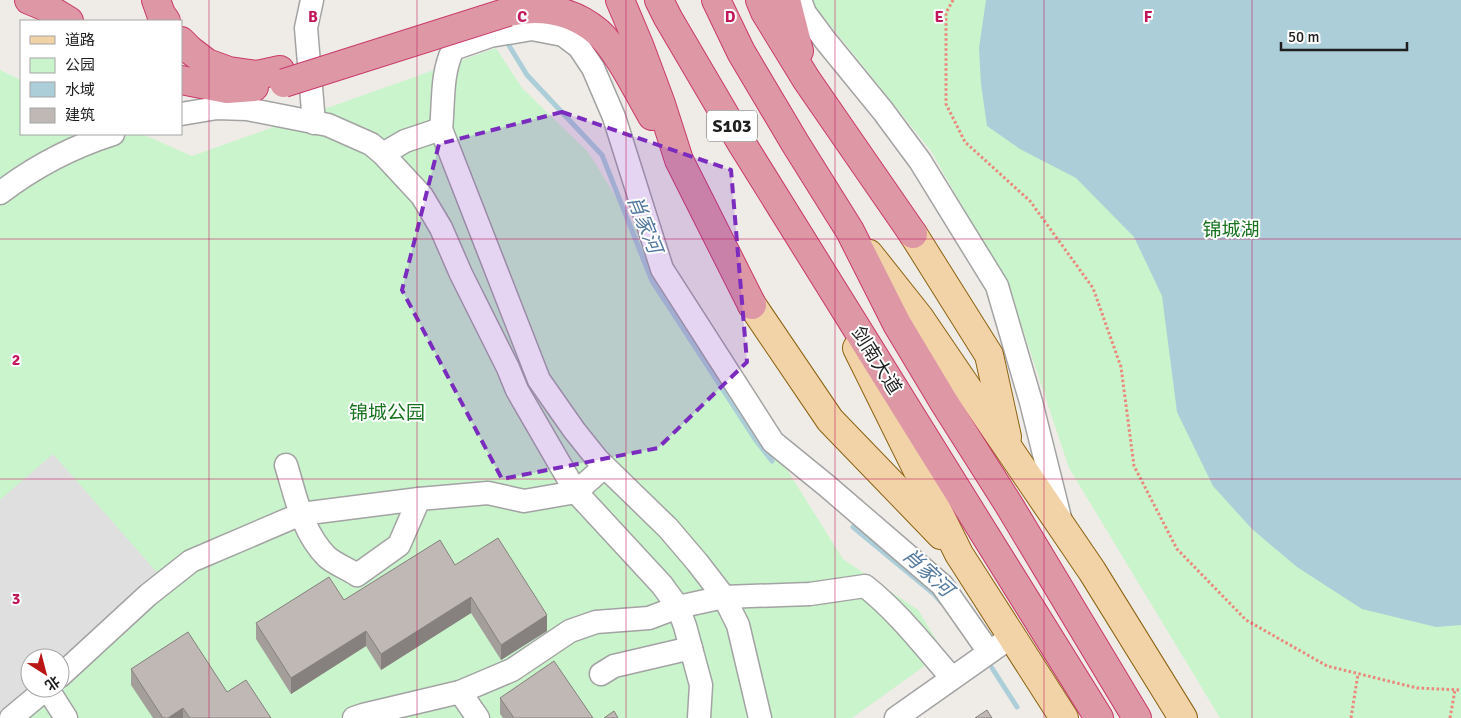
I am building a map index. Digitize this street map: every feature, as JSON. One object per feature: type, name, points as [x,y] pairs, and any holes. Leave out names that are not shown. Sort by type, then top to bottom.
[{"type":"highway","points":[[28,0],[46,7],[67,20]]},
{"type":"highway","points":[[156,0],[165,20]]},
{"type":"highway","points":[[620,0],[661,104],[679,160]]},
{"type":"highway","name":"剑南大道","points":[[659,0],[739,138],[1099,718]]},
{"type":"highway","name":"剑南大道","points":[[716,0],[741,52],[850,231],[901,332],[1009,505],[1137,718]]},
{"type":"highway","points":[[760,0],[765,12],[806,79],[912,234]]},
{"type":"highway","points":[[786,0],[806,79]]},
{"type":"highway","points":[[182,80],[228,89],[282,77],[502,20],[525,9],[559,11],[574,17],[598,33],[620,62],[679,160],[752,305]]},
{"type":"highway","points":[[182,42],[207,63],[229,72],[282,77]]},
{"type":"main road","points":[[850,231],[919,317],[1092,571],[1183,718]]},
{"type":"main road","points":[[912,234],[989,355],[1010,451]]},
{"type":"main road","points":[[808,250],[959,554],[1064,718]]},
{"type":"main road","points":[[752,305],[830,420],[959,554]]},
{"type":"street","points":[[312,0],[306,28],[314,122]]},
{"type":"street","points":[[800,0],[805,13],[825,40],[883,111],[920,161],[997,286],[1031,402],[1063,528]]},
{"type":"street","points":[[760,718],[738,625],[724,597],[668,528],[604,467],[574,430],[539,380],[441,129],[442,86],[447,61],[452,49],[502,20],[532,29],[563,35],[579,47],[594,68],[614,117],[662,269],[773,442],[942,585],[989,652]]},
{"type":"street","points":[[182,114],[217,108],[247,110],[328,126],[370,144],[422,196],[440,228],[517,390],[576,492],[662,585],[678,608],[685,626],[700,685],[699,718]]},
{"type":"street","points":[[382,154],[404,141],[441,129]]},
{"type":"street","points":[[0,193],[50,160],[88,142],[109,135]]},
{"type":"street","points":[[440,228],[472,207]]},
{"type":"street","points":[[508,368],[531,359]]},
{"type":"street","points":[[286,465],[309,534],[328,558],[358,575],[399,545],[419,499]]},
{"type":"street","points":[[70,667],[148,595],[191,561],[301,514],[419,499],[488,493],[524,501],[576,492],[604,467]]},
{"type":"street","points":[[354,718],[460,692],[512,670],[570,631],[596,622],[648,618],[678,608],[724,597],[810,594],[865,586],[883,600],[952,678]]},
{"type":"street","points":[[896,718],[1012,636]]},
{"type":"street","points":[[601,674],[614,666],[691,648]]},
{"type":"street","points":[[11,718],[47,688],[66,718]]},
{"type":"street","points":[[460,692],[478,718]]},
{"type":"path","points":[[953,0],[946,13],[946,104],[965,142],[1030,201],[1094,288],[1121,367],[1134,466],[1177,549],[1246,620],[1327,666],[1417,688],[1461,690]]},
{"type":"path","points":[[1351,718],[1358,674]]},
{"type":"path","points":[[1450,718],[1455,690]]},
{"type":"highlighted area","points":[[562,112],[731,170],[747,362],[658,448],[502,479],[402,290],[439,144]]},
{"type":"green space","name":"锦城湖","points":[[810,0],[1461,0],[1461,718],[1220,718],[1069,468],[1010,291],[931,151]]},
{"type":"green space","name":"锦城公园","points":[[496,48],[522,88],[588,152],[843,559],[918,610],[944,652],[852,718],[0,718],[0,70],[20,80],[20,135],[144,135],[192,156]]},
{"type":"shaded area","points":[[53,454],[160,576],[70,654],[70,648],[20,648],[20,698],[0,715],[0,500]]},
{"type":"water","name":"锦城湖","points":[[986,0],[1461,0],[1461,625],[1436,627],[1362,609],[1297,567],[1252,529],[1213,486],[1177,412],[1162,296],[1134,237],[1076,178],[1020,149],[987,126],[981,84],[979,48]]},
{"type":"building","points":[[498,538],[547,615],[501,645],[471,597],[381,654],[366,631],[291,678],[256,623],[329,577],[344,600],[440,540],[455,565]]},
{"type":"building","points":[[188,632],[227,692],[246,680],[271,718],[190,718],[183,708],[168,718],[163,718],[131,669]]},
{"type":"building","points":[[554,661],[593,718],[514,718],[500,698]]},
{"type":"building","points":[[987,710],[992,718],[975,718]]},
{"type":"building","points":[[614,711],[618,718],[604,718]]},
{"type":"waterway","name":"肖家河","points":[[507,40],[527,75],[602,155],[652,281],[755,439],[772,461]]},
{"type":"waterway","name":"肖家河","points":[[853,527],[934,594],[941,602]]},
{"type":"waterway","name":"肖家河","points":[[992,668],[1017,707]]}]
